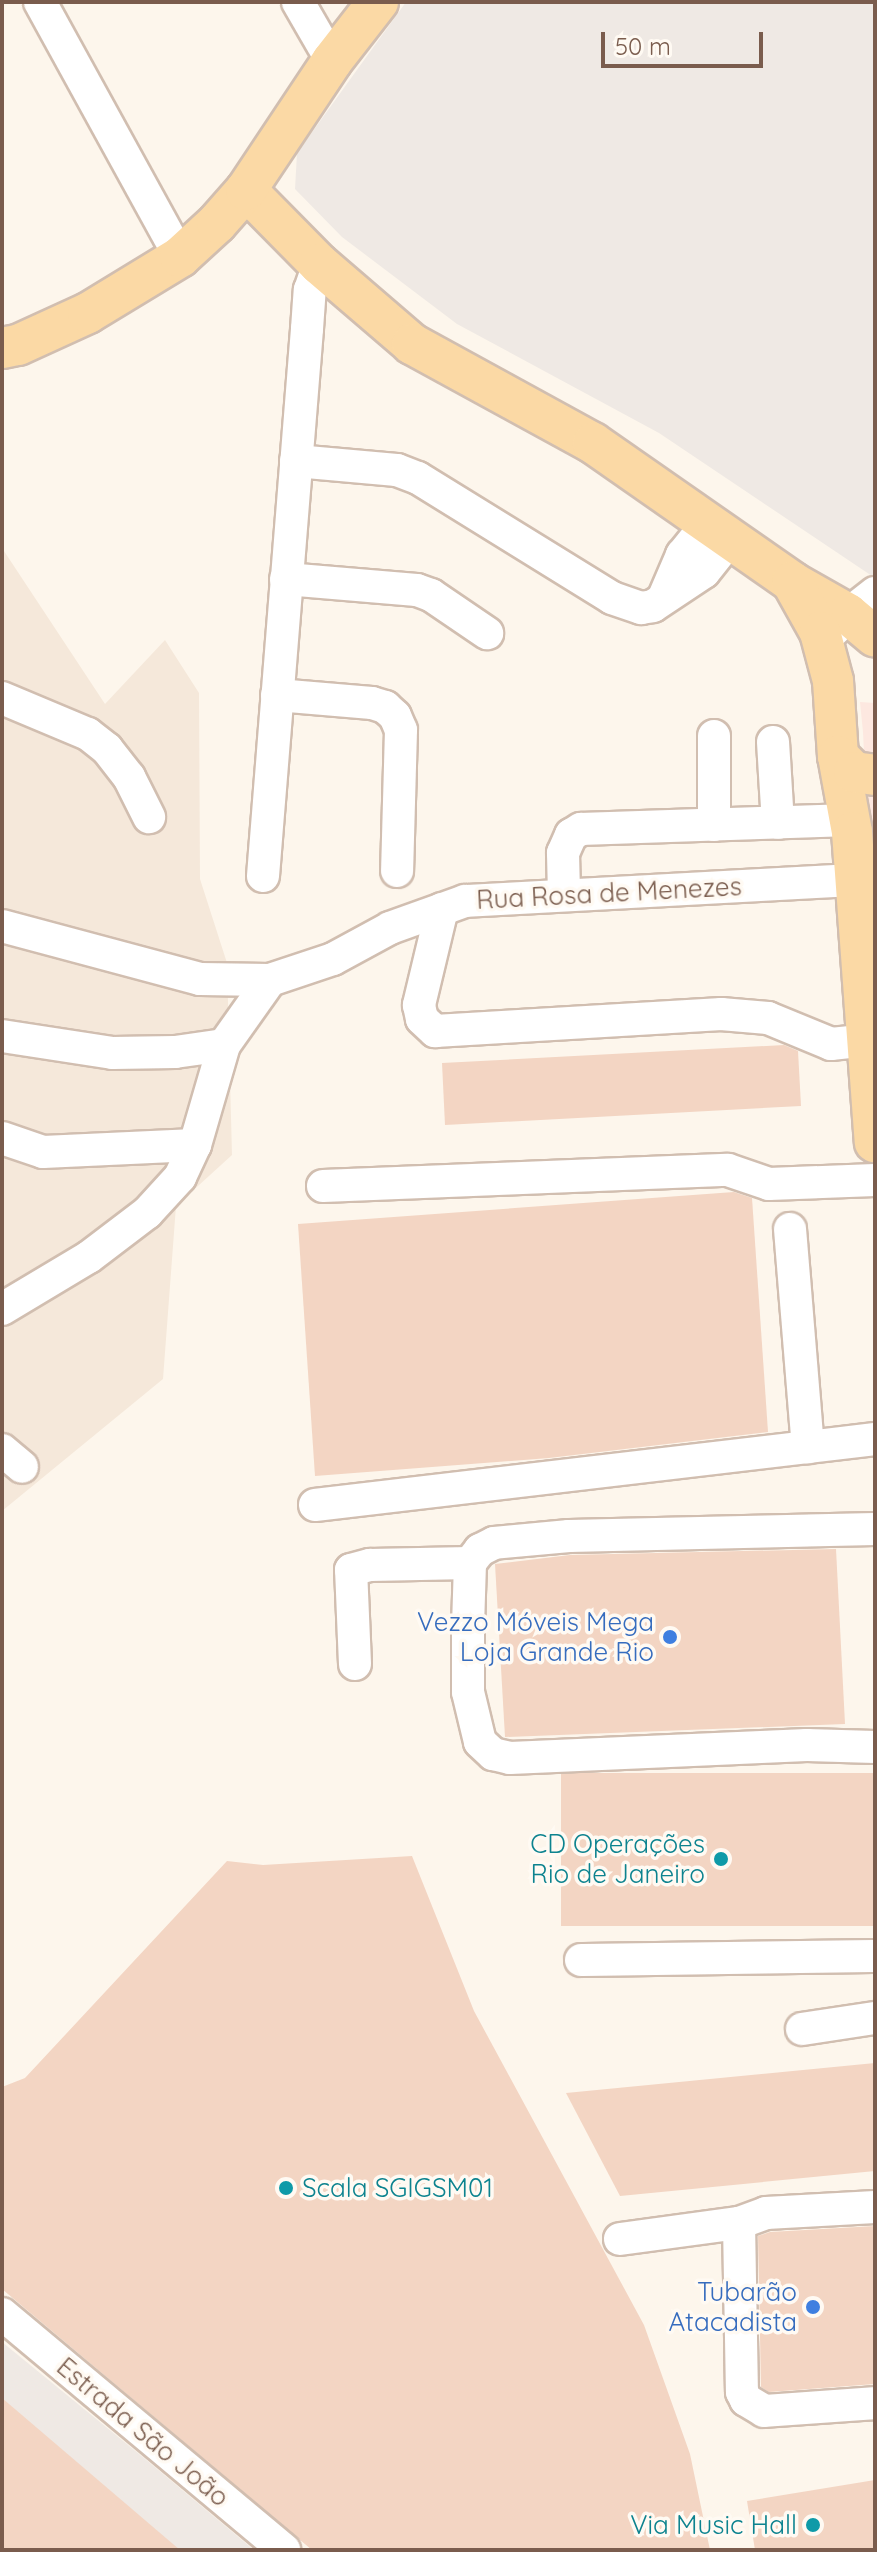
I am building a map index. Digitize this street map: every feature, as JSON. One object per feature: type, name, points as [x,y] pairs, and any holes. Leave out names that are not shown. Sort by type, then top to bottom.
[{"type":"main road","points":[[2,348],[18,345],[88,313],[180,257],[246,190],[332,61],[378,2]]},
{"type":"main road","points":[[246,190],[319,264],[412,344],[543,413],[720,530],[792,582],[866,615]]},
{"type":"main road","points":[[792,582],[829,664],[838,756],[859,815],[855,880],[875,1142]]},
{"type":"main road","points":[[829,664],[875,650]]},
{"type":"main road","points":[[838,756],[854,772],[875,775]]},
{"type":"street","points":[[40,2],[180,257]]},
{"type":"street","points":[[298,2],[332,61]]},
{"type":"street","points":[[263,876],[310,290],[319,264]]},
{"type":"street","points":[[296,461],[397,470],[442,491],[628,606],[653,606],[704,572],[720,530]]},
{"type":"street","points":[[286,579],[375,583],[417,590],[431,595],[487,633]]},
{"type":"street","points":[[829,664],[866,615]]},
{"type":"street","points":[[277,695],[372,703],[385,707],[395,716],[401,730],[397,871]]},
{"type":"street","points":[[2,698],[77,728],[107,749],[129,777],[149,817]]},
{"type":"street","points":[[714,736],[714,825]]},
{"type":"street","points":[[773,742],[778,823]]},
{"type":"street","points":[[564,894],[563,853],[571,835],[581,829],[778,823],[859,815]]},
{"type":"street","name":"Rua Rosa de Menezes","points":[[2,926],[200,979],[270,980],[333,959],[390,928],[465,901],[855,880]]},
{"type":"street","points":[[442,909],[419,1005],[422,1019],[435,1031],[721,1014],[768,1018],[831,1044],[868,1040]]},
{"type":"street","points":[[2,1309],[89,1257],[147,1213],[180,1177],[195,1145],[224,1045],[270,980]]},
{"type":"street","points":[[2,1036],[113,1053],[175,1052],[224,1045]]},
{"type":"street","points":[[2,1138],[43,1152],[195,1145]]},
{"type":"street","points":[[323,1186],[728,1170],[785,1186],[875,1180]]},
{"type":"street","points":[[790,1229],[808,1447]]},
{"type":"street","points":[[315,1505],[875,1439]]},
{"type":"street","points":[[875,1529],[569,1536],[494,1543],[480,1550],[470,1563],[468,1692],[480,1742],[493,1754],[510,1758],[807,1745],[875,1747]]},
{"type":"street","points":[[355,1664],[351,1570],[370,1565],[470,1563]]},
{"type":"street","points":[[581,1960],[875,1956]]},
{"type":"street","points":[[802,2029],[875,2018]]},
{"type":"street","points":[[620,2239],[739,2223],[766,2213],[875,2207]]},
{"type":"street","points":[[739,2223],[742,2392],[746,2400],[764,2411],[875,2403]]},
{"type":"street","name":"Estrada São João","points":[[2,2314],[284,2550]]},
{"type":"shaded area","points":[[406,2],[875,2],[875,578],[659,433],[457,324],[342,237],[295,189],[297,153]]},
{"type":"shaded area","points":[[2,548],[105,704],[165,640],[199,693],[200,879],[227,963],[232,1155],[176,1206],[163,1379],[2,1511]]},
{"type":"shaded area","points":[[860,702],[875,703],[875,980],[863,732]]},
{"type":"shaded area","points":[[2,2342],[144,2458],[254,2550],[2,2550]]},
{"type":"building","points":[[784,1045],[798,1051],[801,1106],[445,1125],[442,1063]]},
{"type":"building","points":[[734,1192],[752,1198],[768,1432],[549,1458],[315,1476],[298,1224]]},
{"type":"building","name":"Vezzo Móveis Mega Loja Grande Rio","points":[[836,1549],[845,1724],[505,1737],[495,1564],[570,1555]]},
{"type":"building","name":"CD Operações Rio de Janeiro","points":[[561,1773],[875,1773],[875,1926],[561,1926]]},
{"type":"building","name":"Scala SGIGSM01","points":[[412,1856],[474,2011],[644,2325],[690,2454],[710,2550],[312,2550],[2,2289],[2,2087],[25,2078],[227,1861],[263,1865]]},
{"type":"building","points":[[875,2063],[875,2171],[620,2196],[566,2093]]},
{"type":"building","name":"Tubarão Atacadista","points":[[875,2226],[875,2384],[769,2392],[761,2387],[758,2236],[770,2232]]},
{"type":"building","points":[[2,2398],[180,2550],[2,2550]]},
{"type":"building","name":"Via Music Hall","points":[[875,2480],[875,2550],[755,2550],[747,2501]]},
{"type":"place","name":"Vezzo Móveis Mega Loja Grande Rio","points":[[670,1637]]},
{"type":"place","name":"CD Operações Rio de Janeiro","points":[[721,1859]]},
{"type":"place","name":"Scala SGIGSM01","points":[[286,2188]]},
{"type":"place","name":"Tubarão Atacadista","points":[[813,2307]]},
{"type":"place","name":"Via Music Hall","points":[[813,2525]]}]
